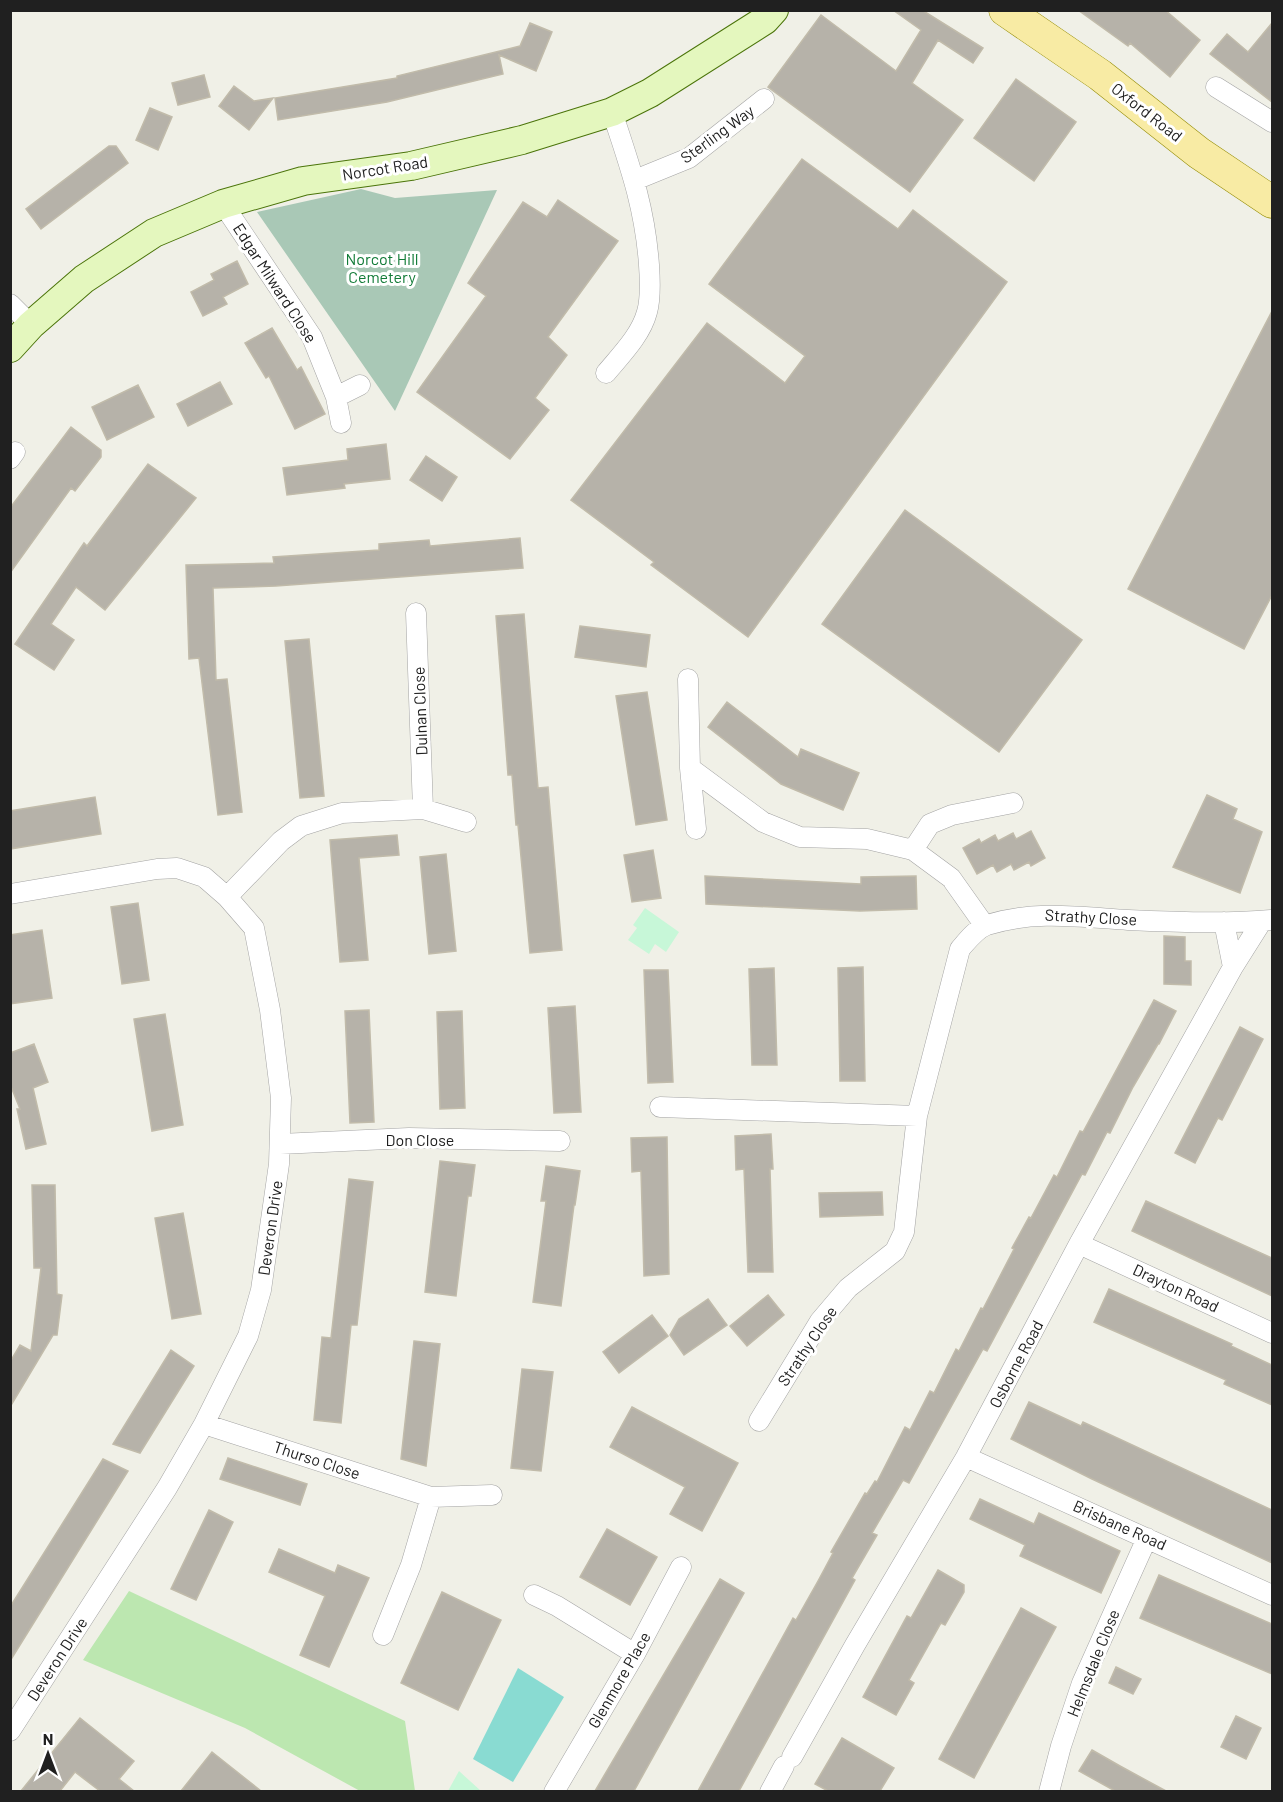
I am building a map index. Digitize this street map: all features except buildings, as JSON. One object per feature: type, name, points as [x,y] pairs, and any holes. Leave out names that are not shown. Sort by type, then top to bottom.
[{"type":"main road","name":"Oxford Road","points":[[1014,14],[1108,81],[1199,153],[1272,202]]},
{"type":"street","name":"Norcot Road","points":[[10,348],[31,325],[84,279],[154,233],[223,204],[303,181],[411,166],[522,140],[612,112],[660,87],[765,20],[774,10]]},
{"type":"street","points":[[1216,87],[1272,122]]},
{"type":"street","name":"Sterling Way","points":[[635,180],[689,158],[764,99]]},
{"type":"street","points":[[606,373],[632,340],[647,312],[650,279],[646,230],[635,180],[612,112]]},
{"type":"street","name":"Edgar Milward Close","points":[[223,204],[312,337],[336,397],[341,423]]},
{"type":"street","points":[[10,304],[31,325]]},
{"type":"street","points":[[336,397],[360,385]]},
{"type":"street","name":"Dulnan Close","points":[[416,614],[423,809]]},
{"type":"street","points":[[688,679],[690,768],[696,829]]},
{"type":"street","points":[[690,768],[763,822],[800,837],[867,838],[913,850],[951,879],[984,926]]},
{"type":"street","points":[[913,850],[930,824],[952,815],[1013,802]]},
{"type":"street","points":[[227,897],[281,841],[301,826],[342,813],[423,809],[466,822]]},
{"type":"street","name":"Deveron Drive","points":[[10,894],[81,881],[177,868],[204,877],[227,897],[254,928],[261,957],[280,1079],[280,1144],[276,1197],[261,1290],[248,1336],[204,1424],[167,1488],[10,1731]]},
{"type":"street","name":"Strathy Close","points":[[759,1421],[820,1321],[848,1288],[895,1251],[904,1232],[917,1116],[960,949],[984,926],[1037,915],[1131,920],[1224,922],[1268,920]]},
{"type":"street","name":"Osborne Road","points":[[770,1791],[966,1457],[1079,1244],[1233,967],[1268,920]]},
{"type":"street","points":[[1224,922],[1233,967]]},
{"type":"street","points":[[660,1107],[917,1116]]},
{"type":"street","name":"Don Close","points":[[280,1144],[409,1138],[561,1141]]},
{"type":"street","name":"Drayton Road","points":[[1079,1244],[1272,1333]]},
{"type":"street","name":"Thurso Close","points":[[204,1424],[431,1497],[492,1495]]},
{"type":"street","name":"Brisbane Road","points":[[966,1457],[1272,1595]]},
{"type":"street","points":[[383,1635],[411,1564],[431,1497]]},
{"type":"street","name":"Helmsdale Close","points":[[1049,1791],[1082,1683],[1147,1538]]},
{"type":"street","name":"Glenmore Place","points":[[554,1791],[635,1654],[681,1567]]},
{"type":"street","points":[[534,1595],[557,1606],[635,1654]]},
{"type":"green space","name":"Norcot Hill Cemetery","points":[[361,189],[395,198],[497,190],[395,411],[257,212]]},
{"type":"green space","points":[[645,908],[679,932],[666,952],[655,944],[649,954],[628,940],[637,928],[633,925]]},
{"type":"green space","points":[[129,1591],[405,1721],[415,1791],[360,1791],[245,1728],[83,1660]]},
{"type":"green space","points":[[459,1771],[481,1791],[448,1791]]},
{"type":"shaded area","points":[[518,1668],[564,1697],[513,1782],[473,1759]]}]
